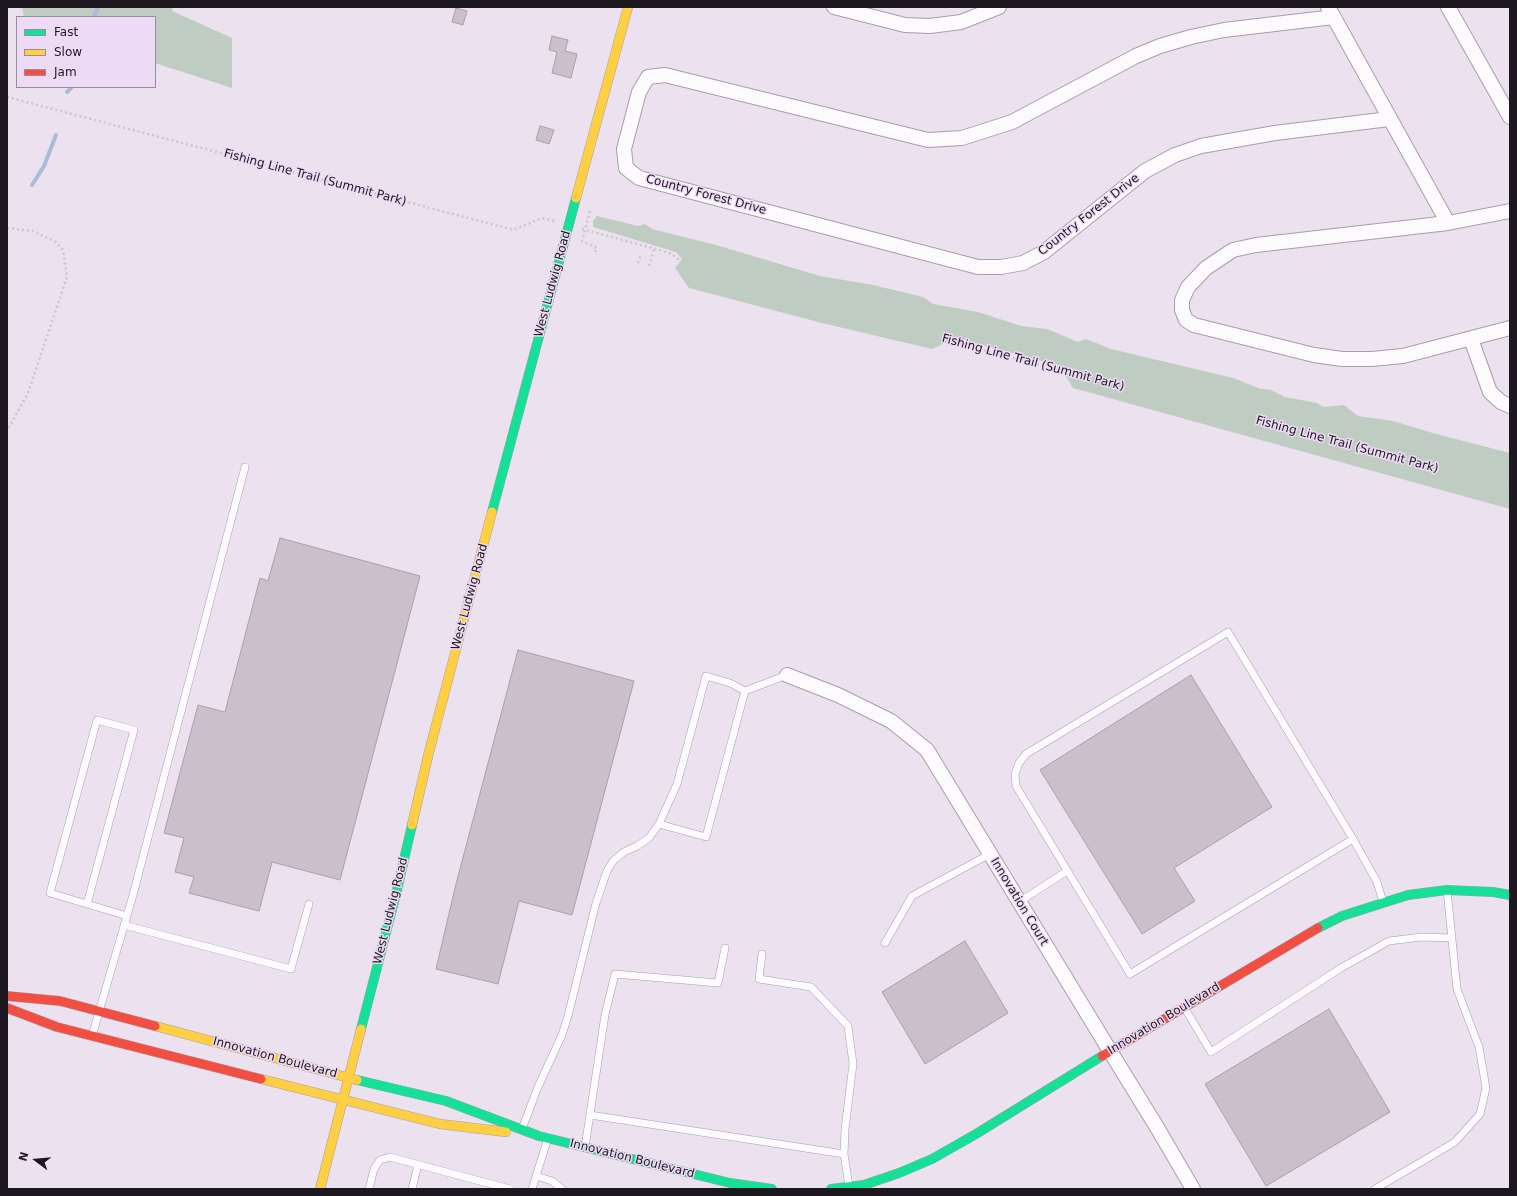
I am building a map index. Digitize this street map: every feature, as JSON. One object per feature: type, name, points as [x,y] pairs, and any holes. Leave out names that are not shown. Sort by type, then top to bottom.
[{"type":"street","name":"West Ludwig Road","points":[[320,1189],[396,894],[429,752],[557,268],[628,7]]},
{"type":"street","points":[[834,7],[905,25],[930,26],[960,22],[999,7]]},
{"type":"street","points":[[1448,7],[1510,117]]},
{"type":"street","name":"Country Forest Drive","points":[[1389,119],[1275,133],[1208,144],[1175,155],[1145,172],[1044,252],[1023,263],[1001,267],[978,267],[639,178],[626,168],[624,149],[639,92],[648,77],[665,75],[928,140],[962,138],[1012,122],[1136,56],[1160,46],[1191,37],[1224,30],[1331,12],[1448,223]]},
{"type":"street","points":[[1510,212],[1448,223],[1256,245],[1233,250],[1206,268],[1188,287],[1182,300],[1182,310],[1186,320],[1194,325],[1314,354],[1342,359],[1372,359],[1403,356],[1510,328]]},
{"type":"street","points":[[1471,339],[1490,392],[1501,402],[1510,406]]},
{"type":"street","name":"Innovation Court","points":[[788,675],[838,695],[891,721],[927,750],[1193,1189]]},
{"type":"street","name":"Innovation Boulevard","points":[[831,1189],[864,1184],[899,1173],[932,1158],[976,1134],[1184,1007],[1342,916],[1408,895],[1447,890],[1493,892],[1510,895]]},
{"type":"street","name":"Innovation Boulevard","points":[[7,996],[60,1001],[349,1078],[446,1101],[544,1137],[730,1183],[772,1189]]},
{"type":"street","name":"Innovation Boulevard","points":[[7,1008],[57,1027],[440,1124],[544,1137]]},
{"type":"lane","points":[[92,1036],[98,1011],[127,916],[244,467]]},
{"type":"lane","points":[[1353,839],[1130,974],[1016,786],[1015,774],[1019,763],[1026,754],[1228,632],[1353,839],[1377,882],[1383,902]]},
{"type":"lane","points":[[522,1129],[538,1087],[562,1035],[596,903],[607,870],[613,861],[624,852],[649,838],[660,824],[677,784],[706,676],[730,683],[745,691],[788,675]]},
{"type":"lane","points":[[660,824],[706,837],[745,691]]},
{"type":"lane","points":[[87,904],[134,730],[96,720],[50,893],[127,916]]},
{"type":"lane","points":[[885,943],[912,896],[990,854]]},
{"type":"lane","points":[[1019,902],[1067,871]]},
{"type":"lane","points":[[1375,1189],[1456,1142],[1480,1114],[1486,1088],[1479,1047],[1457,989],[1447,890]]},
{"type":"lane","points":[[124,925],[291,969],[308,904]]},
{"type":"lane","points":[[1184,1007],[1211,1052],[1341,968],[1389,941],[1422,937],[1452,938]]},
{"type":"lane","points":[[585,1147],[605,1015],[614,974],[718,983],[725,948]]},
{"type":"lane","points":[[762,954],[759,979],[811,987],[848,1026],[853,1064],[845,1129],[844,1154],[849,1186]]},
{"type":"lane","points":[[590,1115],[844,1154]]},
{"type":"lane","points":[[532,1189],[544,1137]]},
{"type":"lane","points":[[369,1189],[374,1169],[380,1160],[390,1157],[510,1189]]},
{"type":"lane","points":[[412,1189],[418,1165]]},
{"type":"lane","points":[[536,1176],[552,1181],[562,1189]]},
{"type":"path","name":"Fishing Line Trail (Summit Park)","points":[[7,97],[514,230],[542,218],[561,222]]},
{"type":"path","points":[[7,228],[33,231],[56,242],[63,250],[67,276],[28,393],[7,431]]},
{"type":"path","name":"Fishing Line Trail (Summit Park)","points":[[580,228],[675,256],[695,276],[714,282],[709,279],[1510,487]]},
{"type":"path","points":[[586,230],[582,241],[597,248],[595,252]]},
{"type":"path","points":[[649,266],[654,249]]},
{"type":"path","points":[[638,264],[641,253]]},
{"type":"shaded area","points":[[22,7],[173,7],[172,11],[232,38],[232,88],[156,63],[156,16],[24,16]]},
{"type":"shaded area","points":[[597,216],[638,226],[645,224],[652,229],[716,245],[820,276],[873,285],[923,297],[933,304],[978,312],[1021,326],[1047,329],[1078,342],[1086,339],[1111,349],[1233,378],[1261,389],[1271,390],[1285,397],[1317,403],[1323,407],[1344,405],[1358,416],[1393,421],[1510,453],[1510,509],[1073,388],[1060,366],[956,338],[932,349],[822,323],[689,288],[675,268],[682,259],[676,252],[593,227],[593,221]]},
{"type":"building","points":[[456,8],[467,11],[463,25],[452,22]]},
{"type":"building","points":[[552,36],[568,40],[565,51],[577,54],[571,78],[552,73],[557,52],[549,50]]},
{"type":"building","points":[[540,126],[554,130],[549,144],[536,140]]},
{"type":"building","points":[[280,538],[420,576],[340,880],[272,862],[259,911],[189,893],[194,877],[175,872],[184,838],[164,833],[198,705],[225,712],[260,578],[268,581]]},
{"type":"building","points":[[518,650],[634,681],[572,915],[519,901],[498,984],[436,969],[456,884]]},
{"type":"building","points":[[1191,675],[1272,807],[1174,868],[1195,901],[1142,934],[1040,770]]},
{"type":"building","points":[[965,941],[1008,1013],[925,1064],[882,992]]},
{"type":"building","points":[[1329,1009],[1390,1112],[1266,1186],[1205,1084]]},
{"type":"waterway","points":[[94,16],[98,7]]},
{"type":"waterway","points":[[67,92],[71,88]]},
{"type":"waterway","points":[[32,185],[44,166],[56,135]]},
{"type":"traffic: fast","points":[[492,512],[576,198]]},
{"type":"traffic: fast","points":[[361,1029],[396,894],[412,825]]},
{"type":"traffic: fast","points":[[1318,928],[1342,916],[1408,895],[1447,890],[1493,892],[1510,895]]},
{"type":"traffic: fast","points":[[831,1189],[864,1185],[899,1173],[932,1159],[976,1134],[1102,1056]]},
{"type":"traffic: fast","points":[[357,1080],[446,1101],[539,1136],[730,1183],[772,1189]]},
{"type":"traffic: slow","points":[[576,198],[628,7]]},
{"type":"traffic: slow","points":[[412,825],[429,752],[492,512]]},
{"type":"traffic: slow","points":[[155,1026],[357,1080]]},
{"type":"traffic: slow","points":[[320,1189],[361,1029]]},
{"type":"traffic: slow","points":[[261,1079],[440,1124],[506,1132]]},
{"type":"traffic: jam","points":[[1102,1056],[1318,928]]},
{"type":"traffic: jam","points":[[7,996],[60,1001],[155,1026]]},
{"type":"traffic: jam","points":[[7,1008],[57,1027],[261,1079]]}]
